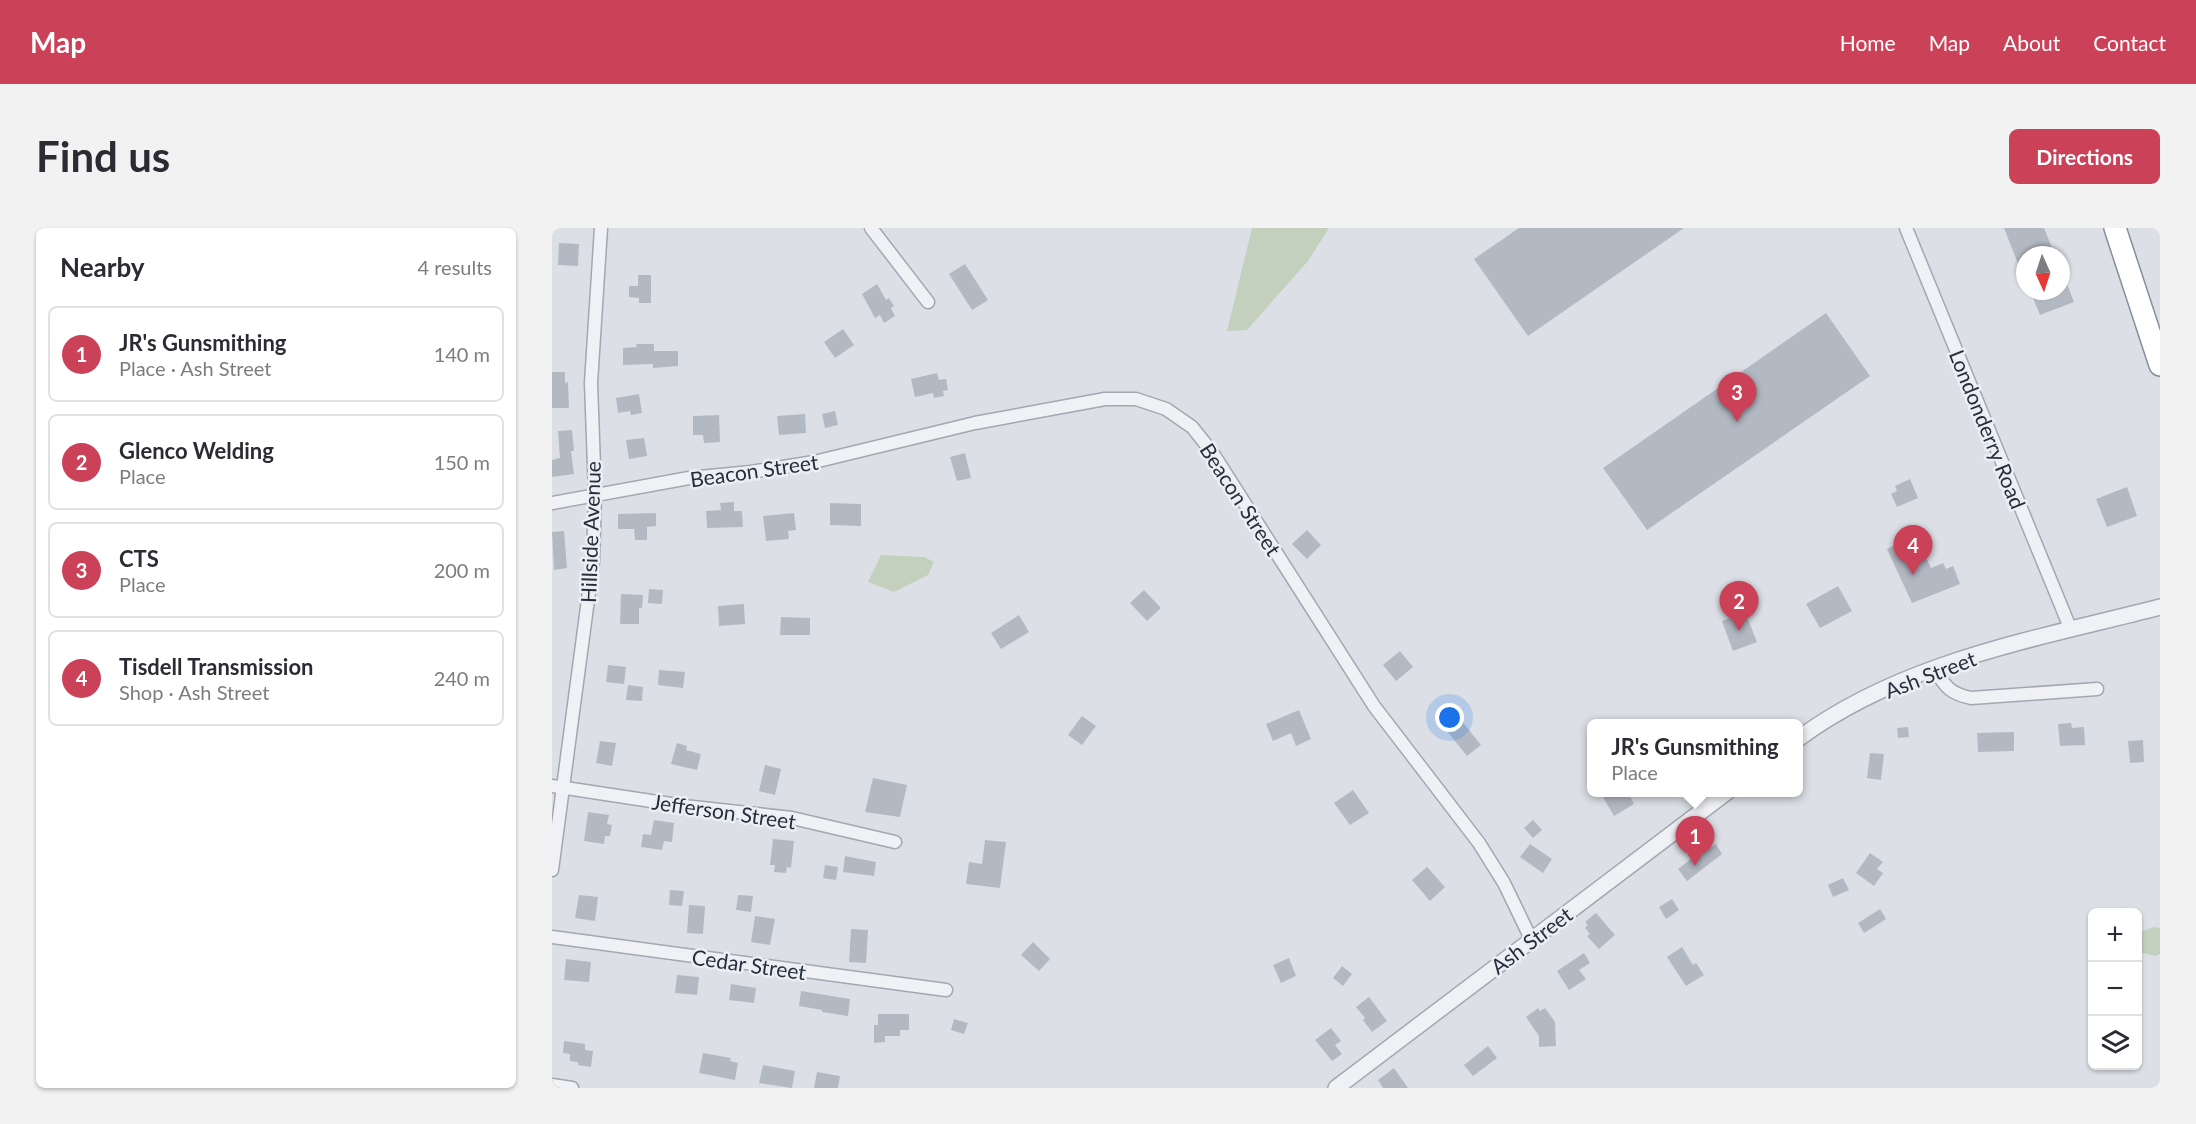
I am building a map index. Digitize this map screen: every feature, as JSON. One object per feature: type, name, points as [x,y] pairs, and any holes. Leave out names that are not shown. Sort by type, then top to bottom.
[{"type":"highway","points":[[2115,228],[2160,365]]},
{"type":"street","name":"Hillside Avenue","points":[[552,870],[557,787],[593,562],[595,495],[591,383],[601,228]]},
{"type":"street","points":[[871,228],[928,302]]},
{"type":"street","name":"Londonderry Road","points":[[1906,228],[2071,630]]},
{"type":"street","name":"Beacon Street","points":[[552,503],[689,478],[752,472],[814,462],[975,423],[1096,400],[1136,399],[1166,409],[1192,427],[1212,452],[1374,706],[1479,843],[1504,883],[1532,939]]},
{"type":"street","name":"Ash Street","points":[[1803,736],[1832,717],[1888,687],[1934,669],[2004,647],[2160,608]]},
{"type":"street","points":[[1934,669],[1947,689],[1971,698],[2097,688]]},
{"type":"street","name":"Jefferson Street","points":[[557,787],[684,806],[792,818],[895,842]]},
{"type":"street","name":"Ash Street","points":[[1336,1088],[1720,797]]},
{"type":"street","name":"Cedar Street","points":[[552,937],[946,990]]},
{"type":"street","points":[[552,1085],[572,1088]]},
{"type":"green space","points":[[1252,228],[1329,228],[1308,261],[1247,330],[1227,331]]},
{"type":"green space","points":[[881,555],[924,557],[934,562],[928,575],[894,592],[868,582]]},
{"type":"green space","points":[[2154,927],[2160,928],[2160,954],[2156,956],[2142,953],[2142,932]]},
{"type":"building","points":[[1519,228],[1684,228],[1528,336],[1474,259]]},
{"type":"building","points":[[2004,228],[2044,228],[2051,246],[2016,246],[2016,259]]},
{"type":"building","points":[[559,243],[579,244],[578,266],[558,265]]},
{"type":"building","points":[[965,264],[988,300],[972,310],[949,274]]},
{"type":"building","points":[[638,275],[651,275],[651,303],[639,303],[639,298],[629,297],[629,286],[638,286]]},
{"type":"building","points":[[877,284],[886,300],[889,298],[894,306],[891,308],[895,316],[884,323],[880,315],[875,318],[862,294]]},
{"type":"building","points":[[2070,292],[2074,302],[2040,315],[2034,300],[2070,300]]},
{"type":"building","points":[[1826,313],[1870,376],[1647,530],[1603,468]]},
{"type":"building","points":[[843,329],[854,345],[835,358],[824,342]]},
{"type":"building","points":[[636,344],[654,344],[654,351],[678,351],[678,366],[653,368],[653,364],[623,365],[623,348],[637,347]]},
{"type":"building","points":[[552,372],[565,372],[565,383],[568,382],[569,408],[552,408]]},
{"type":"building","points":[[937,373],[939,380],[946,379],[948,390],[943,391],[944,396],[934,398],[933,393],[915,397],[911,379]]},
{"type":"building","points":[[639,394],[642,413],[631,415],[630,411],[618,413],[616,398]]},
{"type":"building","points":[[835,411],[838,425],[825,428],[822,414]]},
{"type":"building","points":[[805,414],[806,433],[779,435],[777,416]]},
{"type":"building","points":[[719,415],[720,442],[704,443],[703,435],[693,435],[693,416]]},
{"type":"building","points":[[572,430],[574,451],[571,451],[574,474],[552,477],[552,460],[560,458],[558,431]]},
{"type":"building","points":[[644,438],[647,456],[629,459],[626,440]]},
{"type":"building","points":[[965,453],[971,478],[957,481],[950,457]]},
{"type":"building","points":[[1910,479],[1918,498],[1897,507],[1891,494],[1897,491],[1895,486]]},
{"type":"building","points":[[2127,487],[2137,516],[2107,527],[2096,499]]},
{"type":"building","points":[[734,502],[734,511],[742,511],[743,527],[707,528],[706,511],[721,510],[720,503]]},
{"type":"building","points":[[830,503],[861,504],[861,526],[830,525]]},
{"type":"building","points":[[656,513],[656,526],[647,527],[647,540],[635,540],[634,529],[618,529],[618,514]]},
{"type":"building","points":[[794,513],[796,530],[788,531],[789,539],[766,541],[763,516]]},
{"type":"building","points":[[1307,530],[1321,545],[1307,559],[1292,544]]},
{"type":"building","points":[[564,531],[567,568],[554,570],[552,532]]},
{"type":"building","points":[[1915,535],[1931,568],[1943,563],[1946,569],[1953,566],[1960,584],[1912,603],[1887,549]]},
{"type":"building","points":[[1838,586],[1852,611],[1820,628],[1806,604]]},
{"type":"building","points":[[649,589],[663,590],[662,604],[648,603]]},
{"type":"building","points":[[1144,590],[1161,608],[1147,621],[1130,603]]},
{"type":"building","points":[[621,594],[643,595],[642,608],[639,608],[639,624],[620,624]]},
{"type":"building","points":[[744,604],[745,624],[719,626],[718,606]]},
{"type":"building","points":[[1745,612],[1757,642],[1733,651],[1722,621]]},
{"type":"building","points":[[1019,615],[1029,632],[1001,649],[991,633]]},
{"type":"building","points":[[781,617],[810,618],[810,635],[780,635]]},
{"type":"building","points":[[1400,651],[1413,667],[1396,681],[1383,665]]},
{"type":"building","points":[[608,665],[626,667],[624,684],[606,682]]},
{"type":"building","points":[[659,670],[685,672],[683,688],[658,685]]},
{"type":"building","points":[[628,685],[643,687],[642,701],[626,700]]},
{"type":"building","points":[[1452,709],[1481,745],[1467,756],[1438,720]]},
{"type":"building","points":[[1299,710],[1311,739],[1296,746],[1291,733],[1273,741],[1266,724]]},
{"type":"building","points":[[1082,716],[1096,726],[1082,745],[1068,735]]},
{"type":"building","points":[[2071,723],[2072,728],[2084,727],[2085,745],[2060,746],[2058,724]]},
{"type":"building","points":[[1908,727],[1909,737],[1898,738],[1897,728]]},
{"type":"building","points":[[2014,732],[2014,751],[1978,752],[1977,733]]},
{"type":"building","points":[[2143,740],[2144,762],[2130,763],[2128,741]]},
{"type":"building","points":[[600,741],[616,743],[612,766],[596,763]]},
{"type":"building","points":[[677,743],[687,746],[686,750],[701,754],[697,770],[671,764]]},
{"type":"building","points":[[1870,753],[1884,754],[1881,780],[1867,778]]},
{"type":"building","points":[[765,765],[781,769],[775,795],[759,791]]},
{"type":"building","points":[[873,778],[907,785],[900,817],[865,812]]},
{"type":"building","points":[[1353,790],[1369,813],[1350,825],[1334,803]]},
{"type":"building","points":[[1603,797],[1630,797],[1634,804],[1614,816]]},
{"type":"building","points":[[588,812],[609,815],[607,824],[612,825],[610,836],[605,836],[604,844],[584,841]]},
{"type":"building","points":[[654,820],[674,823],[672,842],[664,841],[662,850],[641,847],[643,834],[651,835]]},
{"type":"building","points":[[1533,820],[1542,830],[1533,838],[1524,828]]},
{"type":"building","points":[[773,839],[794,841],[791,868],[787,867],[786,873],[774,872],[775,865],[770,865]]},
{"type":"building","points":[[985,840],[1006,842],[1000,888],[966,884],[969,862],[982,864]]},
{"type":"building","points":[[1530,844],[1552,859],[1543,873],[1520,857]]},
{"type":"building","points":[[1716,844],[1722,854],[1687,881],[1678,869],[1691,859],[1688,855],[1699,846],[1704,852]]},
{"type":"building","points":[[1870,853],[1883,862],[1877,869],[1883,873],[1874,886],[1856,873]]},
{"type":"building","points":[[845,856],[876,862],[874,876],[843,872]]},
{"type":"building","points":[[825,865],[838,867],[836,880],[823,878]]},
{"type":"building","points":[[1427,867],[1445,887],[1430,901],[1412,880]]},
{"type":"building","points":[[1843,878],[1849,890],[1833,897],[1828,885]]},
{"type":"building","points":[[670,890],[684,891],[682,906],[669,905]]},
{"type":"building","points":[[579,895],[598,897],[595,921],[575,918]]},
{"type":"building","points":[[738,895],[753,896],[751,912],[736,910]]},
{"type":"building","points":[[1672,899],[1679,910],[1666,919],[1659,907]]},
{"type":"building","points":[[689,905],[705,906],[703,934],[687,933]]},
{"type":"building","points":[[1880,909],[1886,919],[1864,933],[1858,923]]},
{"type":"building","points":[[1596,913],[1615,935],[1599,949],[1587,936],[1590,934],[1585,928],[1588,925],[1585,922]]},
{"type":"building","points":[[755,916],[775,919],[770,945],[751,942]]},
{"type":"building","points":[[851,929],[868,930],[866,963],[849,962]]},
{"type":"building","points":[[1033,942],[1050,959],[1039,971],[1021,955]]},
{"type":"building","points":[[1682,947],[1693,965],[1696,963],[1704,975],[1686,986],[1667,957]]},
{"type":"building","points":[[1584,953],[1590,963],[1579,970],[1586,979],[1569,990],[1557,971]]},
{"type":"building","points":[[1289,958],[1296,976],[1281,983],[1273,965]]},
{"type":"building","points":[[566,959],[591,962],[589,982],[564,980]]},
{"type":"building","points":[[1342,966],[1352,974],[1343,986],[1333,978]]},
{"type":"building","points":[[677,975],[699,977],[697,995],[675,993]]},
{"type":"building","points":[[731,984],[756,988],[754,1003],[729,1000]]},
{"type":"building","points":[[801,991],[850,999],[848,1016],[799,1006]]},
{"type":"building","points":[[1369,997],[1387,1021],[1372,1032],[1356,1007]]},
{"type":"building","points":[[1538,1008],[1540,1011],[1545,1008],[1555,1022],[1556,1046],[1539,1047],[1539,1036],[1526,1017]]},
{"type":"building","points":[[878,1014],[909,1014],[909,1030],[900,1030],[900,1036],[885,1036],[885,1042],[874,1043],[874,1025],[878,1025]]},
{"type":"building","points":[[954,1019],[968,1023],[964,1034],[951,1030]]},
{"type":"building","points":[[1331,1028],[1341,1041],[1335,1045],[1342,1054],[1332,1061],[1315,1040]]},
{"type":"building","points":[[564,1041],[585,1044],[585,1050],[593,1051],[591,1067],[570,1061],[570,1054],[563,1053]]},
{"type":"building","points":[[1488,1046],[1497,1058],[1473,1076],[1464,1065]]},
{"type":"building","points":[[703,1053],[731,1058],[730,1061],[738,1063],[735,1080],[699,1073]]},
{"type":"building","points":[[763,1065],[795,1071],[792,1088],[759,1083]]},
{"type":"building","points":[[1394,1068],[1408,1088],[1383,1088],[1378,1080]]},
{"type":"building","points":[[817,1072],[840,1076],[838,1088],[814,1088]]},
{"type":"place","name":"CTS","points":[[1737,422]]},
{"type":"place","name":"Tisdell Transmission","points":[[1913,575]]},
{"type":"place","name":"Glenco Welding","points":[[1739,631]]},
{"type":"place","name":"JR's Gunsmithing","points":[[1695,866]]}]
